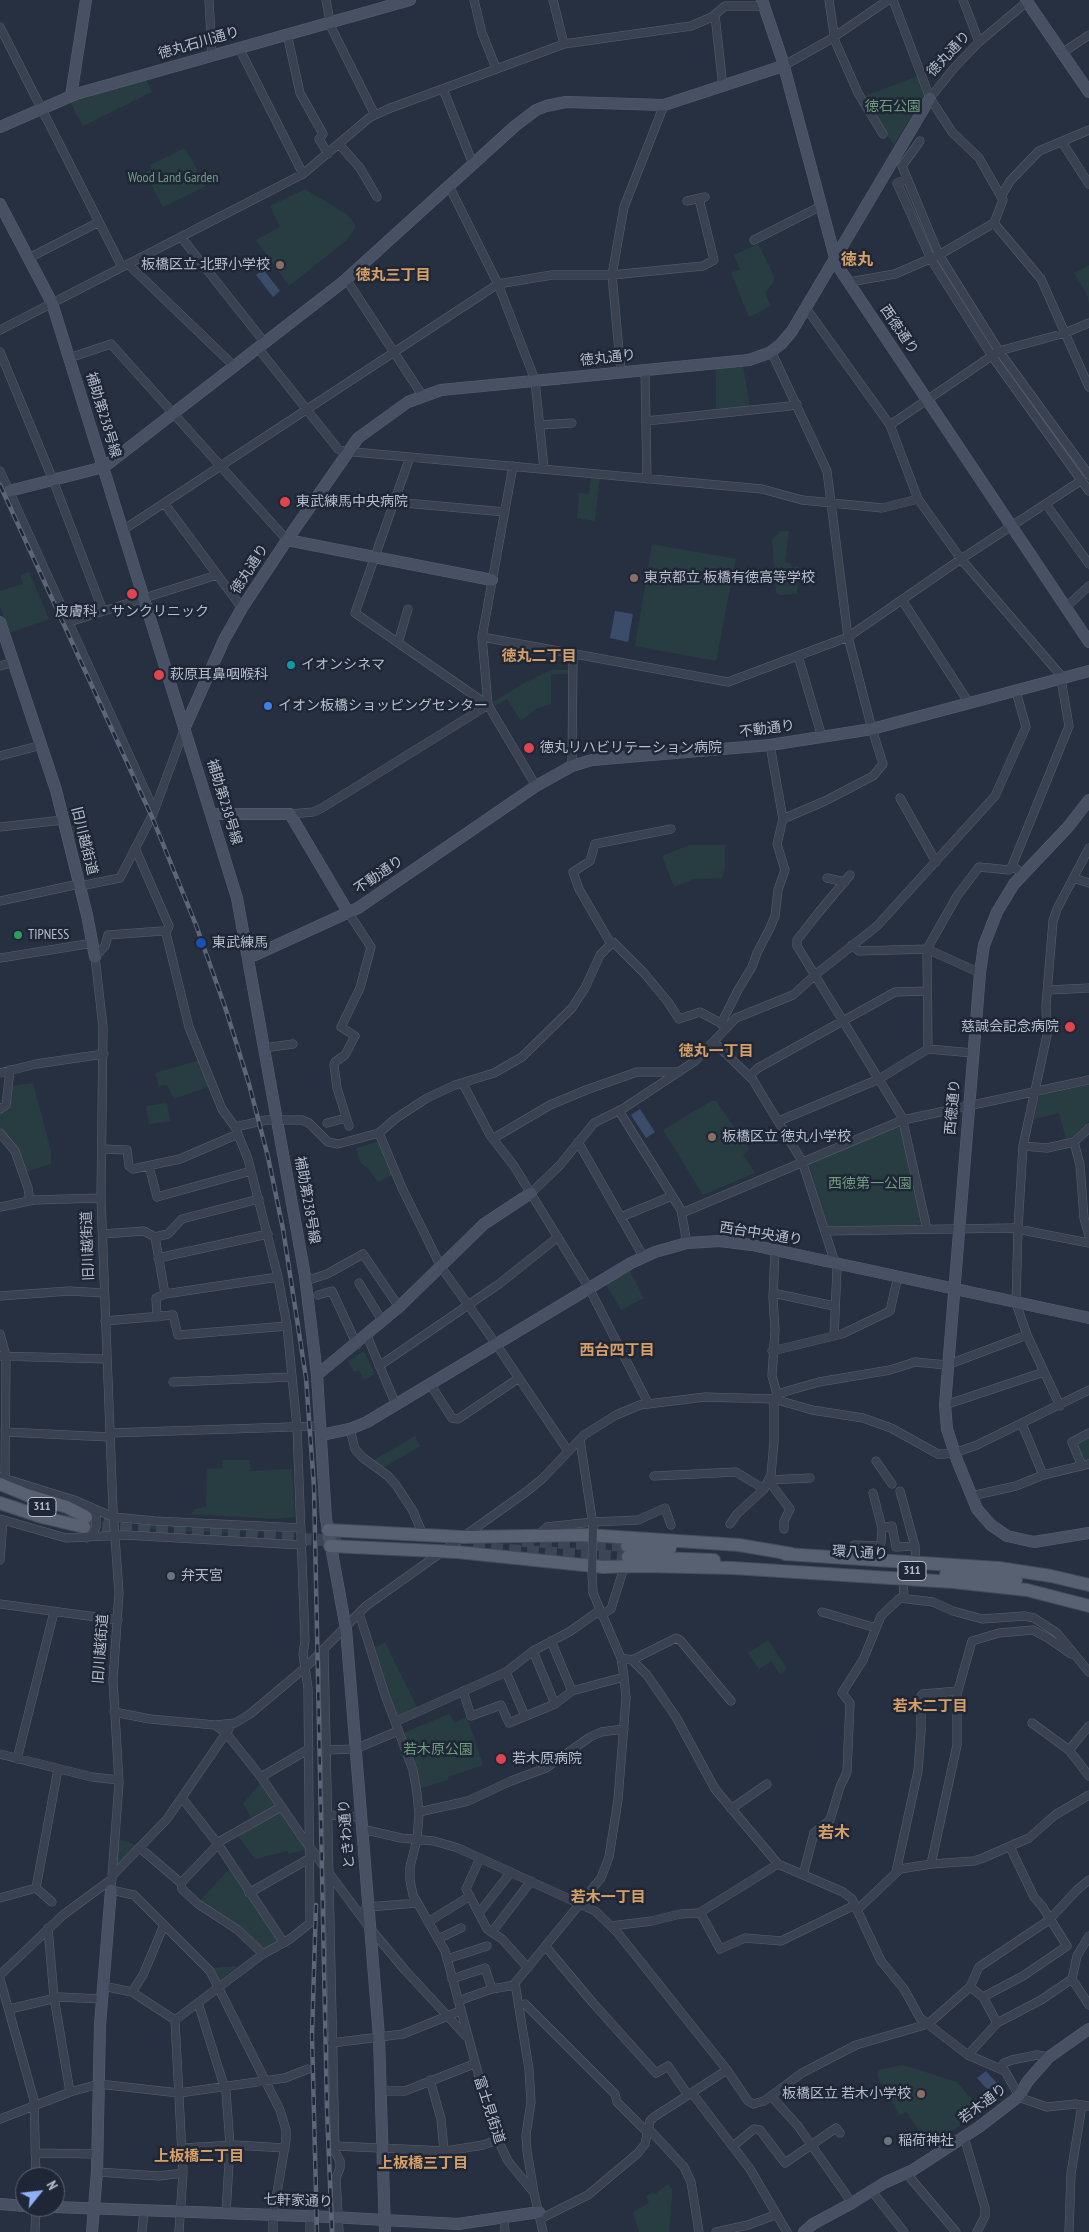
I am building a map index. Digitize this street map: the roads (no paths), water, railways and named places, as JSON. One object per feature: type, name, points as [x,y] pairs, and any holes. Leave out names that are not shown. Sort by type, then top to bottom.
[{"type":"main road","points":[[2,1480],[27,1495],[66,1507],[87,1522]]},
{"type":"main road","name":"311","points":[[0,1493],[87,1522]]},
{"type":"main road","name":"311","points":[[0,1502],[42,1516],[87,1522]]},
{"type":"main road","points":[[1,1517],[65,1530],[87,1522]]},
{"type":"main road","points":[[328,1530],[463,1537],[588,1535],[698,1541],[739,1545],[792,1554]]},
{"type":"main road","points":[[480,1554],[487,1552],[491,1546],[490,1541],[484,1536]]},
{"type":"main road","points":[[330,1546],[442,1551],[603,1567],[733,1564],[780,1567],[840,1567],[904,1578],[1027,1590],[1089,1606]]},
{"type":"main road","name":"環八通り","points":[[1089,1585],[1052,1576],[999,1568],[916,1562],[840,1567],[792,1554],[628,1551],[733,1564],[840,1567],[1012,1579],[1089,1598]]},
{"type":"street","points":[[71,96],[86,0]]},
{"type":"street","points":[[209,0],[212,55]]},
{"type":"street","points":[[326,0],[329,22],[375,115]]},
{"type":"street","name":"徳丸石川通り","points":[[0,127],[71,96],[410,0]]},
{"type":"street","points":[[474,0],[482,33],[496,68]]},
{"type":"street","points":[[552,0],[564,44]]},
{"type":"street","points":[[828,0],[834,36],[858,93],[883,134]]},
{"type":"street","points":[[9,491],[104,467],[346,279],[528,115],[546,106],[566,102],[664,105],[723,87],[783,66],[834,36],[888,0]]},
{"type":"street","points":[[893,0],[930,98],[952,132],[979,158],[1001,197]]},
{"type":"street","points":[[963,0],[979,42]]},
{"type":"street","points":[[1027,1],[1089,92]]},
{"type":"street","name":"徳丸通り","points":[[185,728],[224,640],[242,608],[355,441],[376,423],[403,405],[422,395],[450,388],[749,360],[772,351],[792,331],[930,98],[944,78],[979,42],[1027,1]]},
{"type":"street","points":[[0,330],[303,174],[375,115],[564,44],[691,26],[715,15],[725,6],[763,3]]},
{"type":"street","name":"西徳通り","points":[[763,3],[783,66],[834,258],[1089,642]]},
{"type":"street","points":[[715,15],[723,87]]},
{"type":"street","points":[[0,27],[99,222],[125,266],[234,366]]},
{"type":"street","points":[[287,34],[300,93],[323,134],[319,139],[328,154]]},
{"type":"street","points":[[1062,53],[1089,35]]},
{"type":"street","points":[[239,48],[303,174]]},
{"type":"street","points":[[443,89],[473,164]]},
{"type":"street","points":[[621,372],[612,275],[624,207],[664,105]]},
{"type":"street","points":[[849,282],[895,274],[939,255],[994,223],[1001,206],[1001,197],[1010,181],[1039,151],[1089,130]]},
{"type":"street","points":[[920,141],[902,166],[939,255],[999,351],[1089,475]]},
{"type":"street","points":[[1062,142],[1089,184]]},
{"type":"street","points":[[339,144],[360,168],[377,197]]},
{"type":"street","points":[[906,179],[898,183],[931,259],[992,356],[1089,491]]},
{"type":"street","points":[[449,186],[498,284],[535,380],[544,470]]},
{"type":"street","points":[[123,530],[498,284],[552,275],[612,275],[703,266],[716,260],[702,198],[687,201]]},
{"type":"street","name":"補助第238号線","points":[[0,204],[52,303],[234,883],[306,1281],[317,1375],[321,1430]]},
{"type":"street","points":[[754,240],[821,206]]},
{"type":"street","points":[[29,258],[99,222]]},
{"type":"street","points":[[994,223],[1040,279],[1089,387]]},
{"type":"street","points":[[181,237],[306,409],[338,448],[348,452],[762,489],[802,500],[882,508],[918,499]]},
{"type":"street","points":[[346,279],[422,395]]},
{"type":"street","points":[[806,308],[890,425],[918,499],[961,560],[1062,679],[1069,726],[1012,866],[1009,870],[979,867],[957,896],[927,949],[928,1049]]},
{"type":"street","points":[[890,425],[999,351],[1065,333],[1089,323]]},
{"type":"street","points":[[70,358],[111,344],[287,540],[492,580]]},
{"type":"street","points":[[772,351],[827,471],[848,637],[883,764],[880,770],[873,776],[825,801],[782,819]]},
{"type":"street","points":[[0,352],[53,480],[103,612]]},
{"type":"street","points":[[645,370],[647,479]]},
{"type":"street","points":[[646,421],[797,404]]},
{"type":"street","points":[[539,425],[572,423]]},
{"type":"street","points":[[410,457],[355,613],[488,704]]},
{"type":"street","points":[[513,466],[482,637],[488,704],[536,786]]},
{"type":"street","points":[[0,471],[154,810]]},
{"type":"street","points":[[482,637],[728,682],[848,637],[1082,480]]},
{"type":"street","points":[[394,502],[505,512]]},
{"type":"street","points":[[164,503],[242,608]]},
{"type":"street","points":[[1046,504],[1089,564]]},
{"type":"street","points":[[69,622],[217,575]]},
{"type":"street","points":[[1066,607],[1089,586]]},
{"type":"street","points":[[902,600],[969,703]]},
{"type":"street","points":[[398,643],[408,609]]},
{"type":"street","name":"旧川越街道","points":[[0,622],[42,745],[64,820],[93,943],[101,1000],[104,1054],[101,1198],[113,1516],[119,1593],[114,1680],[114,1712],[119,1780],[112,1882]]},
{"type":"street","points":[[572,766],[573,654]]},
{"type":"street","points":[[798,656],[822,737]]},
{"type":"street","points":[[0,666],[14,662]]},
{"type":"street","name":"不動通り","points":[[255,955],[358,908],[536,786],[572,766],[592,760],[770,744],[872,729],[1089,671]]},
{"type":"street","points":[[724,1026],[742,1015],[794,995],[814,975],[877,926],[995,796],[1026,727],[1016,691]]},
{"type":"street","points":[[212,814],[290,814],[313,812],[488,704]]},
{"type":"street","points":[[0,901],[120,878],[154,810],[185,728]]},
{"type":"street","points":[[317,1375],[383,1322],[484,1224],[531,1193],[560,1165],[594,1123],[618,1111],[679,1072],[695,1061],[714,1042],[724,1026],[738,990],[752,967],[775,916],[778,890],[785,870],[777,844],[782,819],[770,744]]},
{"type":"street","points":[[0,756],[42,745]]},
{"type":"street","points":[[900,798],[936,862]]},
{"type":"street","name":"西徳通り","points":[[1089,800],[1064,832],[1022,874],[994,918],[984,945],[968,1106],[945,1405],[954,1453],[977,1509],[991,1526],[1007,1536],[1020,1540],[1042,1541],[1089,1533]]},
{"type":"street","points":[[290,814],[371,947],[360,988],[340,1027],[355,1036],[345,1055],[335,1062],[334,1065],[349,1126]]},
{"type":"street","points":[[0,827],[64,820]]},
{"type":"street","points":[[611,944],[579,889],[573,872],[590,861],[595,844],[671,829]]},
{"type":"street","points":[[135,848],[169,926],[166,933],[189,1028],[222,1108],[237,1130],[251,1171],[278,1277],[287,1326],[297,1427],[305,1641],[303,1654],[306,1667],[309,1749],[310,1848],[312,1857],[310,1923],[284,1943],[263,1954],[175,2020]]},
{"type":"street","points":[[1060,1406],[1027,1335],[1016,1303],[1018,1228],[1023,1146],[1047,1035],[1053,921],[1057,909],[1089,848]]},
{"type":"street","points":[[1012,866],[1022,874]]},
{"type":"street","points":[[850,875],[797,940],[798,950],[843,1020],[903,1120],[927,1229]]},
{"type":"street","points":[[827,878],[845,882]]},
{"type":"street","points":[[1074,878],[1089,883]]},
{"type":"street","points":[[95,956],[104,946],[108,935],[162,931],[166,933]]},
{"type":"street","points":[[103,1149],[127,1150],[129,1166],[132,1168],[180,1159],[259,1120],[302,1120],[309,1123],[328,1142],[338,1144],[379,1132],[427,1098],[494,1074],[522,1057],[572,1008],[585,988],[600,955],[614,942],[644,973],[668,1002],[679,1019],[700,1012],[724,1026]]},
{"type":"street","points":[[0,958],[93,943]]},
{"type":"street","points":[[852,945],[859,951],[927,949],[980,973]]},
{"type":"street","points":[[1048,990],[1089,988]]},
{"type":"street","points":[[749,1076],[758,1068],[895,992],[927,991]]},
{"type":"street","points":[[714,1042],[749,1076],[802,1161],[838,1269],[834,1306],[834,1336]]},
{"type":"street","points":[[264,1048],[293,1044]]},
{"type":"street","points":[[779,1122],[879,1079],[928,1049],[973,1053]]},
{"type":"street","points":[[0,1073],[36,1064],[104,1054]]},
{"type":"street","points":[[0,1109],[6,1105],[10,1070]]},
{"type":"street","points":[[494,1138],[550,1104],[586,1090],[638,1072],[679,1072]]},
{"type":"street","points":[[682,1213],[903,1120],[1089,1080]]},
{"type":"street","points":[[464,1084],[494,1138],[531,1193],[589,1288],[648,1403]]},
{"type":"street","points":[[618,1111],[682,1213],[687,1243]]},
{"type":"street","points":[[326,1124],[346,1118]]},
{"type":"street","points":[[1023,1146],[1047,1148],[1074,1142],[1089,1128]]},
{"type":"street","points":[[379,1132],[402,1188],[441,1266],[568,1451]]},
{"type":"street","points":[[0,1133],[15,1151],[28,1188],[30,1201]]},
{"type":"street","points":[[578,1142],[643,1256]]},
{"type":"street","points":[[1074,1142],[1080,1165],[1084,1218],[1089,1236]]},
{"type":"street","points":[[150,1166],[157,1197],[251,1171]]},
{"type":"street","points":[[621,1217],[672,1196]]},
{"type":"street","points":[[0,1206],[30,1201],[101,1198]]},
{"type":"street","points":[[103,1234],[144,1232],[155,1237],[168,1234],[182,1220],[259,1199]]},
{"type":"street","points":[[826,1231],[1018,1228],[1089,1243]]},
{"type":"street","points":[[158,1258],[268,1234]]},
{"type":"street","points":[[155,1237],[165,1294]]},
{"type":"street","points":[[379,1366],[468,1306],[558,1237]]},
{"type":"street","name":"西台中央通り","points":[[321,1430],[350,1429],[367,1422],[643,1256],[687,1243],[704,1241],[735,1242],[1089,1318]]},
{"type":"street","points":[[730,1524],[737,1514],[764,1489],[768,1480],[774,1442],[775,1397],[772,1376],[772,1351],[775,1330],[773,1293],[775,1250]]},
{"type":"street","points":[[306,1281],[328,1274],[363,1254],[399,1307]]},
{"type":"street","points":[[772,1351],[834,1336],[855,1329],[890,1312],[898,1276]]},
{"type":"street","points":[[157,1317],[156,1298],[165,1294],[278,1277]]},
{"type":"street","points":[[359,1283],[383,1322]]},
{"type":"street","points":[[318,1295],[332,1290],[356,1344]]},
{"type":"street","points":[[0,1296],[69,1291],[104,1293]]},
{"type":"street","points":[[773,1293],[834,1306]]},
{"type":"street","points":[[106,1321],[173,1316],[178,1335],[287,1326]]},
{"type":"street","points":[[0,1334],[3,1356],[5,1432],[2,1480]]},
{"type":"street","points":[[36,2167],[34,2106],[10,2009],[0,1977],[48,1928],[75,1905],[112,1882],[167,1819],[235,1723],[250,1714],[324,1651],[366,1606],[526,1492],[542,1479],[580,1440],[616,1415],[648,1403],[705,1398],[775,1397],[819,1382],[890,1370],[915,1362],[947,1366],[1027,1335]]},
{"type":"street","points":[[366,1336],[396,1405]]},
{"type":"street","points":[[3,1356],[107,1359]]},
{"type":"street","points":[[945,1405],[1044,1372]]},
{"type":"street","points":[[173,1382],[292,1376]]},
{"type":"street","points":[[430,1384],[452,1418],[458,1420],[519,1378]]},
{"type":"street","points":[[775,1397],[812,1410],[863,1418],[891,1428],[938,1454],[954,1453],[977,1445],[1060,1406],[1089,1390]]},
{"type":"street","points":[[1022,1424],[1043,1475]]},
{"type":"street","points":[[5,1432],[110,1435],[297,1427],[321,1430]]},
{"type":"street","points":[[350,1429],[354,1449],[388,1476],[396,1485],[413,1511],[423,1535]]},
{"type":"street","name":"ときわ通り","points":[[321,1430],[330,1546],[346,1628],[362,1829],[364,1910],[369,1927],[379,2037],[385,2227]]},
{"type":"street","points":[[971,1496],[1016,1486],[1043,1475],[1085,1465],[1072,1442],[1089,1433]]},
{"type":"street","points":[[458,2001],[492,1989],[516,1985],[601,1878],[609,1857],[618,1800],[626,1698],[621,1658],[593,1593],[592,1523],[580,1440]]},
{"type":"street","points":[[876,1462],[892,1484]]},
{"type":"street","points":[[654,1476],[736,1472],[764,1489]]},
{"type":"street","points":[[768,1480],[810,1478]]},
{"type":"street","points":[[768,1480],[790,1509],[784,1521],[784,1529]]},
{"type":"street","points":[[900,1491],[914,1546],[916,1562]]},
{"type":"street","points":[[840,1567],[854,1545],[878,1546],[881,1543],[882,1528],[873,1493]]},
{"type":"street","points":[[538,1535],[547,1527],[638,1520],[665,1508],[671,1525]]},
{"type":"street","points":[[87,1522],[113,1516],[155,1521],[300,1528]]},
{"type":"street","points":[[0,1560],[1,1517]]},
{"type":"street","points":[[87,1522],[115,1535],[302,1544]]},
{"type":"street","points":[[882,1528],[892,1526],[896,1547],[914,1546]]},
{"type":"street","points":[[395,1722],[506,1672],[533,1651],[600,1613],[611,1609],[622,1574]]},
{"type":"street","points":[[904,1578],[904,1598]]},
{"type":"street","points":[[803,1875],[814,1833],[830,1820],[840,1787],[848,1772],[850,1703],[842,1693],[862,1660],[885,1612],[900,1598],[933,1602],[953,1611],[982,1619],[1024,1616],[1034,1618],[1057,1633],[1089,1672]]},
{"type":"street","points":[[0,1604],[118,1620]]},
{"type":"street","points":[[17,1759],[54,1612]]},
{"type":"street","points":[[822,1612],[876,1628]]},
{"type":"street","name":"富士見街道","points":[[359,1613],[412,1770],[419,1812],[417,1839],[410,1867],[413,1895],[447,1958],[474,2064],[498,2140],[509,2162],[534,2193],[543,2232]]},
{"type":"street","points":[[931,1864],[957,1745],[958,1691],[972,1641],[986,1636],[1020,1630],[1033,1630],[1077,1658]]},
{"type":"street","points":[[621,1658],[632,1660],[676,1638],[680,1640],[731,1701]]},
{"type":"street","points":[[551,1641],[572,1691]]},
{"type":"street","points":[[324,1651],[334,2152],[340,2161],[340,2168],[336,2178],[339,2232]]},
{"type":"street","points":[[533,1651],[555,1704]]},
{"type":"street","points":[[632,1660],[661,1694],[706,1774],[731,1809],[778,1864],[843,1892],[856,1908],[881,1961],[904,1989],[920,2018],[968,2055],[978,2061],[1005,2071],[1019,2097],[1026,2101],[1047,2107],[1087,2104],[1071,2174],[1069,2232]]},
{"type":"street","points":[[506,1672],[525,1716]]},
{"type":"street","points":[[463,1691],[471,1716],[501,1705],[509,1723],[555,1704],[572,1691],[624,1677]]},
{"type":"street","points":[[896,1872],[918,1771],[921,1696],[924,1694],[958,1691]]},
{"type":"street","points":[[114,1712],[150,1719],[216,1725],[235,1723]]},
{"type":"street","points":[[1032,1723],[1069,1750],[1089,1776]]},
{"type":"street","points":[[216,1725],[226,1734],[261,1777],[310,1848]]},
{"type":"street","points":[[1069,1750],[1089,1726]]},
{"type":"street","points":[[419,1812],[468,1801],[553,1765],[590,1737],[601,1732],[624,1729]]},
{"type":"street","points":[[326,1750],[355,1749],[398,1731]]},
{"type":"street","points":[[261,1777],[309,1749]]},
{"type":"street","points":[[0,1754],[95,1778],[119,1780]]},
{"type":"street","points":[[36,1888],[58,1769]]},
{"type":"street","points":[[731,1809],[767,1784]]},
{"type":"street","points":[[700,1912],[720,1949],[745,1938],[782,1941],[856,1908],[900,1869],[931,1864],[974,1861],[1010,1847],[1037,1833],[1056,1815],[1089,1795]]},
{"type":"street","points":[[182,1798],[218,1844],[284,1943]]},
{"type":"street","points":[[181,1883],[218,1844],[282,1807]]},
{"type":"street","points":[[328,1815],[360,1817]]},
{"type":"street","points":[[362,1829],[401,1838],[445,1844],[581,1903],[595,1911],[611,1926],[727,2070],[751,2103],[757,2103],[771,2096],[802,2073],[856,2045],[928,2024],[970,1987],[979,1967],[1049,1920],[1076,1890],[1089,1880]]},
{"type":"street","points":[[984,1997],[1023,1976],[1067,1946],[1042,1906],[1034,1897],[1010,1847]]},
{"type":"street","points":[[140,1848],[181,1883],[182,1889],[198,1904],[238,1930],[263,1954]]},
{"type":"street","points":[[312,1857],[364,1910],[417,1903]]},
{"type":"street","points":[[249,1893],[312,1857]]},
{"type":"street","points":[[480,1858],[466,1888],[488,1929],[502,1939],[528,1968]]},
{"type":"street","points":[[611,1926],[700,1912],[778,1864]]},
{"type":"street","points":[[479,1912],[511,1872]]},
{"type":"street","points":[[492,1932],[531,1881]]},
{"type":"street","points":[[112,1882],[134,1895],[210,1972],[266,2081],[286,2130],[285,2148],[273,2216],[273,2232]]},
{"type":"street","points":[[92,2232],[98,2154],[102,1999],[112,1882]]},
{"type":"street","points":[[0,1898],[36,1888]]},
{"type":"street","points":[[36,1888],[52,1902]]},
{"type":"street","points":[[428,1922],[470,1896]]},
{"type":"street","points":[[132,1992],[142,1975],[164,1926]]},
{"type":"street","points":[[369,1927],[404,1969],[467,2038]]},
{"type":"street","points":[[48,1928],[54,1997],[70,2092]]},
{"type":"street","points":[[438,1939],[461,1928]]},
{"type":"street","points":[[968,2055],[996,2023],[1040,2000],[1072,1979],[1077,1956],[1089,1936]]},
{"type":"street","points":[[447,1958],[487,1946]]},
{"type":"street","points":[[546,1947],[656,2073],[668,2066],[733,2146],[758,2181],[775,2215],[787,2232]]},
{"type":"street","points":[[452,1979],[485,1968],[492,1989]]},
{"type":"street","points":[[1072,1979],[1089,2005]]},
{"type":"street","points":[[516,1985],[521,2006],[529,2069],[531,2102],[526,2143],[534,2193]]},
{"type":"street","points":[[103,1986],[132,1992],[175,2020]]},
{"type":"street","points":[[970,1987],[984,1997],[996,2023]]},
{"type":"street","points":[[10,2009],[54,1997],[102,1999]]},
{"type":"street","points":[[198,2004],[225,2087],[230,2145],[226,2214]]},
{"type":"street","points":[[521,2006],[616,2094],[617,2102],[684,2167],[691,2182],[699,2232]]},
{"type":"street","points":[[332,2043],[403,2034],[460,2011]]},
{"type":"street","points":[[175,2020],[183,2173],[179,2232]]},
{"type":"street","name":"若木通り","points":[[804,2232],[812,2224],[852,2203],[871,2190],[906,2174],[964,2137],[1019,2097],[1028,2081],[1048,2057],[1089,2029]]},
{"type":"street","points":[[1000,2068],[1004,2063],[1012,2060],[1036,2055],[1048,2057]]},
{"type":"street","points":[[381,2091],[405,2091],[474,2064]]},
{"type":"street","points":[[0,2119],[70,2092],[99,2084],[179,2093],[285,2078],[308,2069]]},
{"type":"street","points":[[540,2216],[561,2210],[595,2190],[638,2153],[645,2144],[650,2120],[727,2070]]},
{"type":"street","points":[[430,2080],[441,2119],[444,2151]]},
{"type":"street","points":[[771,2096],[813,2145],[852,2203]]},
{"type":"street","points":[[733,2146],[754,2129],[760,2130],[785,2163],[836,2128],[840,2133]]},
{"type":"street","points":[[964,2137],[986,2208],[985,2216],[977,2232]]},
{"type":"street","points":[[334,2146],[444,2151],[483,2145],[498,2140]]},
{"type":"street","points":[[182,2148],[230,2145],[285,2148]]},
{"type":"street","points":[[35,2153],[98,2154]]},
{"type":"street","points":[[97,2172],[160,2176],[183,2173]]},
{"type":"street","points":[[906,2174],[956,2232]]},
{"type":"street","points":[[871,2190],[904,2232]]},
{"type":"street","points":[[0,2204],[15,2205]]},
{"type":"street","name":"七軒家通り","points":[[65,2207],[339,2218],[385,2227],[458,2228],[504,2218],[540,2216]]},
{"type":"street","points":[[142,2232],[144,2210]]},
{"type":"street","points":[[716,2232],[733,2230],[775,2215]]},
{"type":"street","points":[[35,2232],[36,2217]]},
{"type":"street","points":[[310,2217],[310,2232]]},
{"type":"street","points":[[504,2218],[505,2232]]},
{"type":"water","points":[[263,269],[280,291],[273,297],[256,275]]},
{"type":"water","points":[[615,611],[633,614],[628,642],[610,638]]},
{"type":"water","points":[[640,1109],[655,1132],[646,1138],[631,1115]]},
{"type":"water","points":[[986,2071],[1005,2092],[997,2100],[977,2078]]},
{"type":"tunnel","points":[[86,1517],[125,1522]]},
{"type":"tunnel","points":[[84,1527],[341,1541]]},
{"type":"tunnel","points":[[522,1541],[627,1546]]},
{"type":"tunnel","points":[[473,1548],[628,1557]]},
{"type":"railway","points":[[0,485],[152,817],[196,925],[226,1010],[249,1084],[268,1157],[283,1229],[306,1378],[314,1487],[327,2110],[332,2232]]},
{"type":"railway","points":[[316,1905],[312,2035],[317,2232]]},
{"type":"place","name":"板橋区立 北野小学校","points":[[280,265]]},
{"type":"place","name":"東武練馬中央病院","points":[[285,502]]},
{"type":"place","name":"東京都立 板橋有徳高等学校","points":[[634,578]]},
{"type":"place","name":"皮膚科・サンクリニック","points":[[132,594]]},
{"type":"place","name":"イオンシネマ","points":[[291,665]]},
{"type":"place","name":"萩原耳鼻咽喉科","points":[[159,675]]},
{"type":"place","name":"イオン板橋ショッピングセンター","points":[[268,706]]},
{"type":"place","name":"徳丸リハビリテーション病院","points":[[529,748]]},
{"type":"place","name":"TIPNESS","points":[[18,935]]},
{"type":"place","name":"東武練馬","points":[[201,943]]},
{"type":"place","name":"慈誠会記念病院","points":[[1070,1027]]},
{"type":"place","name":"板橋区立 徳丸小学校","points":[[712,1137]]},
{"type":"place","name":"弁天宮","points":[[171,1576]]},
{"type":"place","name":"若木原病院","points":[[501,1759]]},
{"type":"place","name":"板橋区立 若木小学校","points":[[921,2094]]},
{"type":"place","name":"稲荷神社","points":[[888,2141]]},
{"type":"district","name":"徳丸","points":[[857,260]]},
{"type":"district","name":"徳丸三丁目","points":[[393,276]]},
{"type":"district","name":"徳丸二丁目","points":[[539,657]]},
{"type":"district","name":"徳丸一丁目","points":[[716,1052]]},
{"type":"district","name":"西台四丁目","points":[[617,1351]]},
{"type":"district","name":"若木二丁目","points":[[930,1707]]},
{"type":"district","name":"若木","points":[[834,1833]]},
{"type":"district","name":"若木一丁目","points":[[608,1898]]},
{"type":"district","name":"上板橋二丁目","points":[[199,2157]]},
{"type":"district","name":"上板橋三丁目","points":[[423,2164]]},
{"type":"park label","name":"徳石公園","points":[[893,107]]},
{"type":"park label","name":"Wood Land Garden","points":[[173,178]]},
{"type":"park label","name":"西徳第一公園","points":[[870,1184]]},
{"type":"park label","name":"若木原公園","points":[[438,1750]]}]
